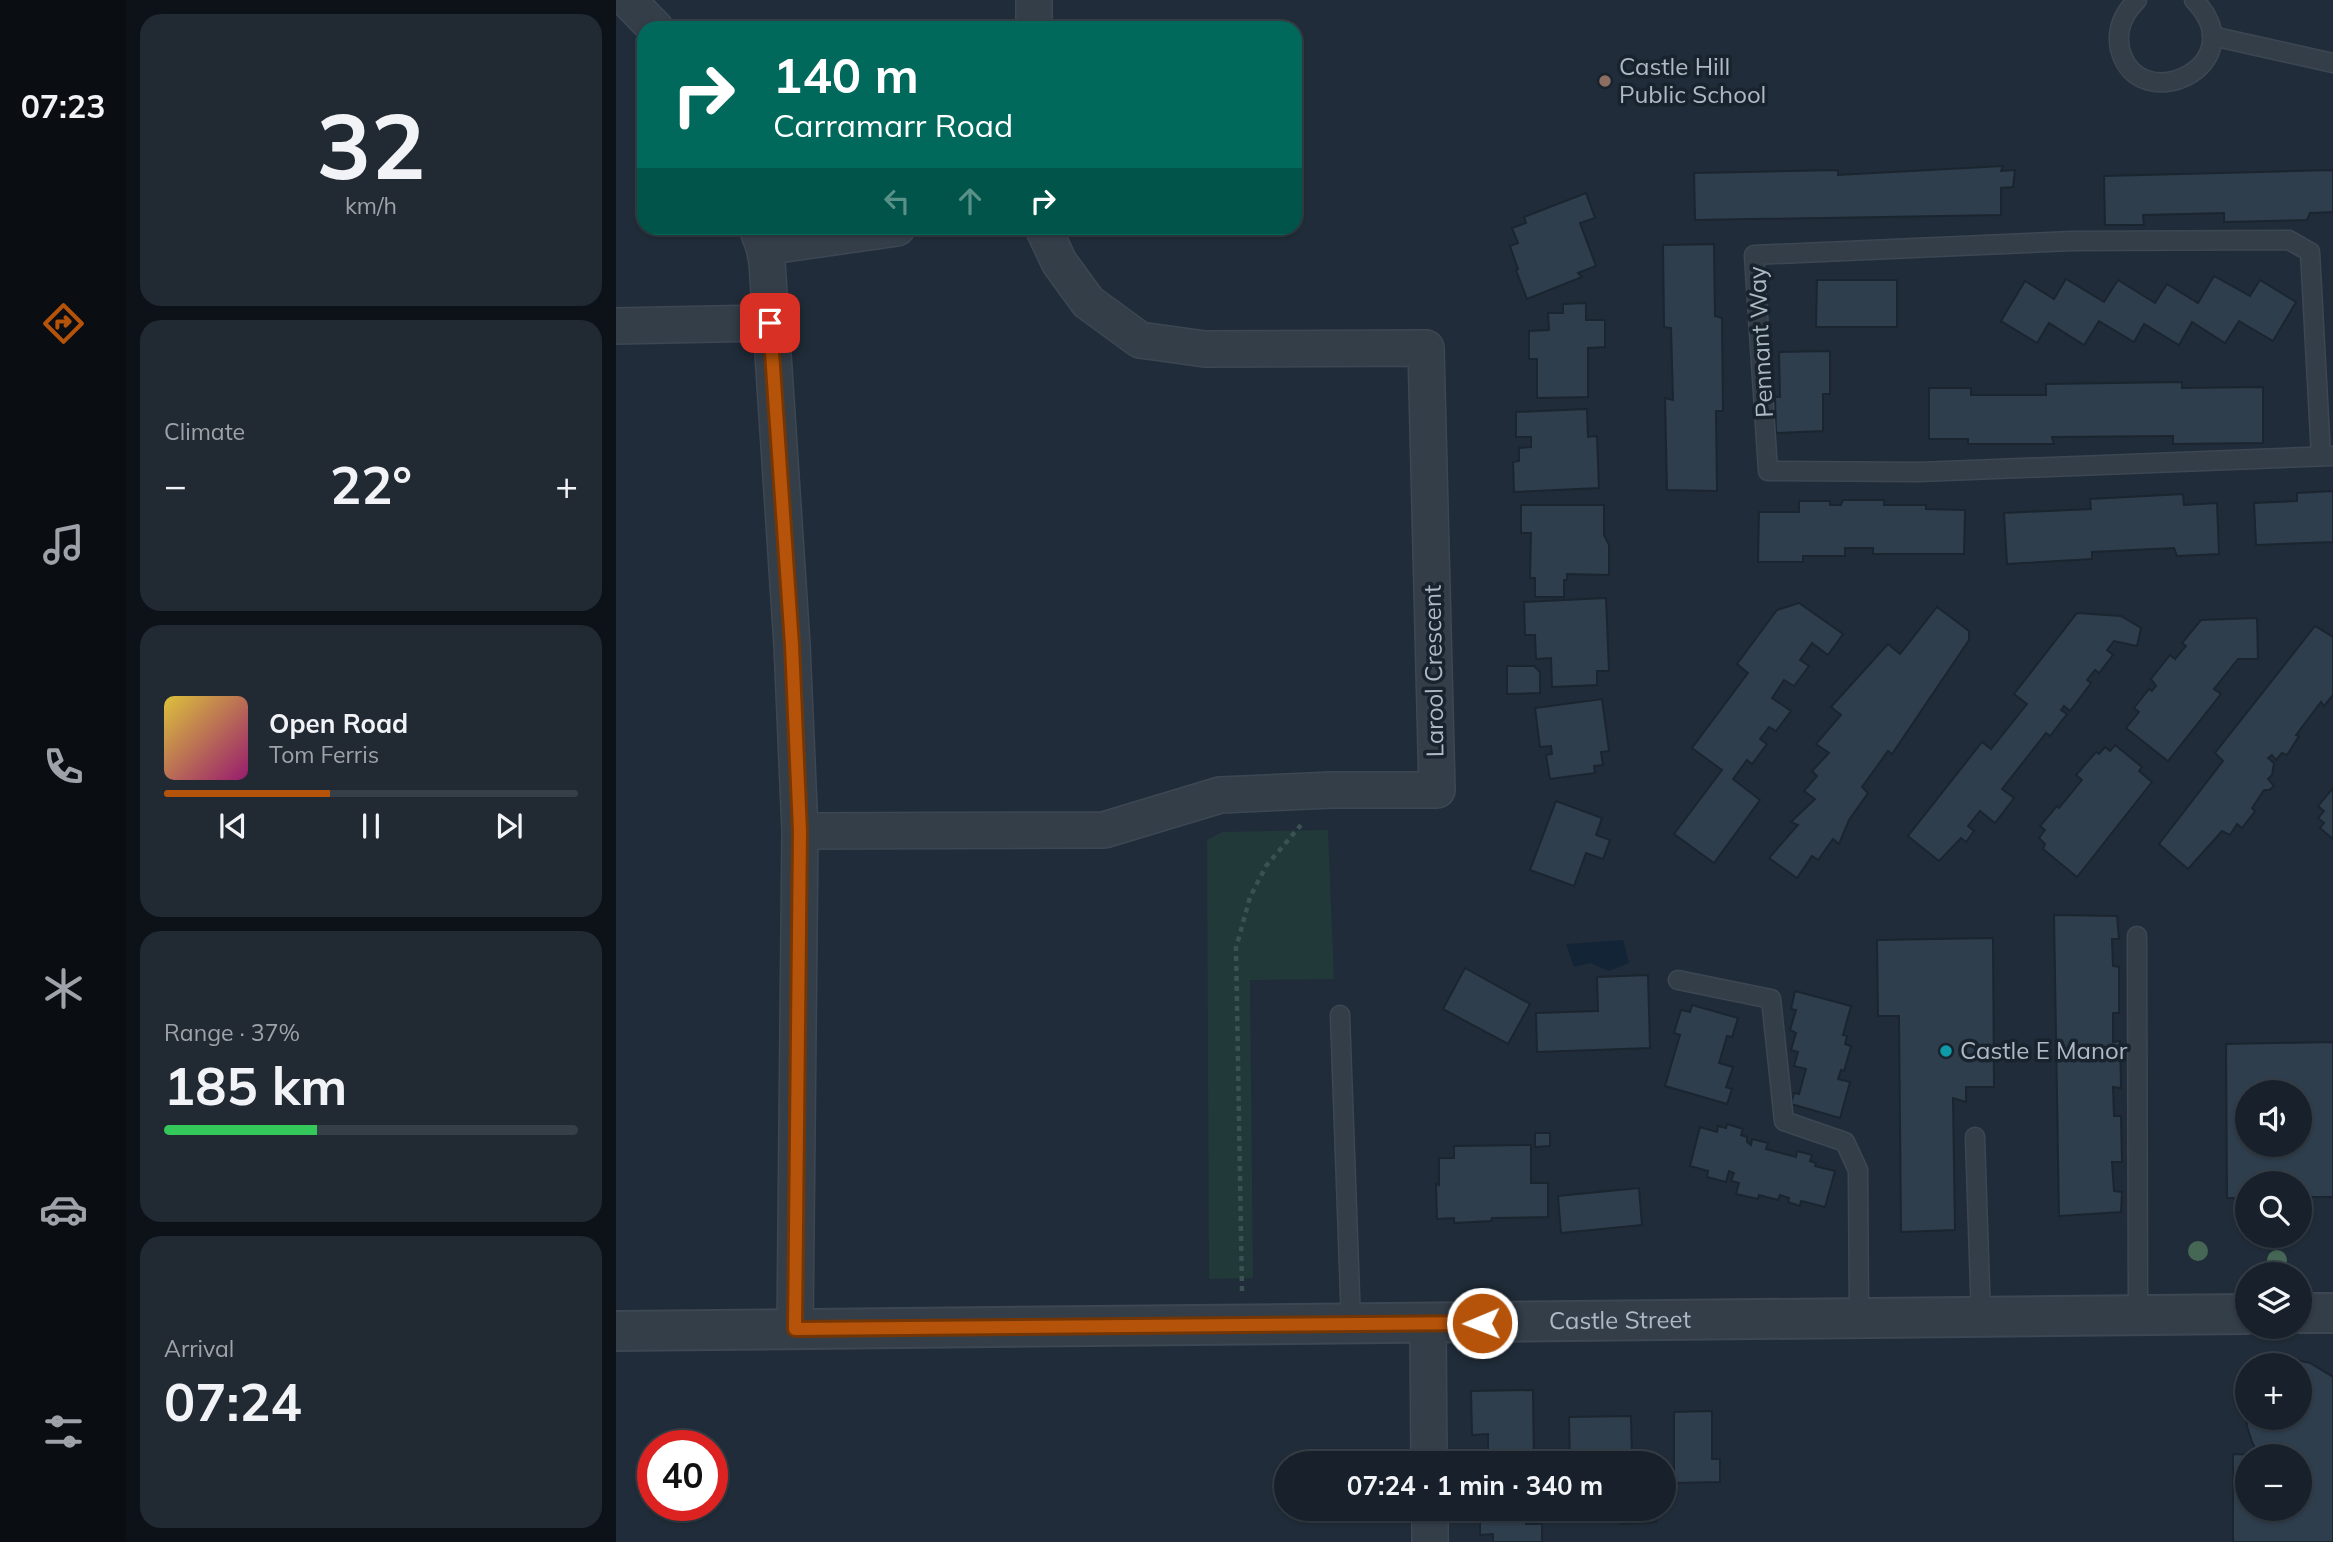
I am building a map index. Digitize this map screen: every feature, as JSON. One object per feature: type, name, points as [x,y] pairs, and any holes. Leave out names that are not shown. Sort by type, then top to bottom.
[{"type":"street","points":[[628,0],[648,21]]},
{"type":"street","points":[[1034,0],[1034,21]]},
{"type":"street","points":[[790,235],[760,237],[770,323],[792,645],[800,831],[795,1329]]},
{"type":"street","name":"Larool Crescent","points":[[800,831],[1104,830],[1220,795],[1331,790],[1437,790],[1426,348],[1205,349],[1140,340],[1088,302],[1059,262],[1046,235]]},
{"type":"street","points":[[616,326],[770,323]]},
{"type":"street","points":[[2312,1313],[2333,1313]]},
{"type":"street","name":"Castle Street","points":[[616,1331],[2235,1314]]},
{"type":"street","points":[[1428,1324],[1429,1451]]},
{"type":"street","points":[[1430,1521],[1430,1542]]},
{"type":"lane","points":[[2137,0],[2121,22],[2118,37],[2121,53],[2129,67],[2142,77],[2157,82],[2173,82],[2189,77],[2201,66],[2210,52],[2210,22],[2194,0]]},
{"type":"lane","points":[[2212,36],[2333,62]]},
{"type":"lane","name":"Pennant Way","points":[[2288,240],[2311,252],[2327,456],[1919,472],[1768,471],[1754,255],[2073,241],[2288,240]]},
{"type":"lane","points":[[2137,936],[2138,1315]]},
{"type":"lane","points":[[1678,980],[1771,999],[1784,1121],[1845,1142],[1857,1170],[1858,1319]]},
{"type":"lane","points":[[1340,1015],[1351,1323]]},
{"type":"lane","points":[[1975,1137],[1981,1317]]},
{"type":"path","points":[[1242,1292],[1237,948],[1250,898],[1266,866],[1331,790]]},
{"type":"green space","points":[[1328,830],[1334,979],[1250,980],[1253,1278],[1209,1279],[1207,840],[1222,832]]},
{"type":"water","points":[[1623,940],[1629,963],[1609,971],[1590,963],[1574,967],[1566,944]]},
{"type":"building","points":[[2003,166],[2001,171],[2015,170],[2013,187],[2001,188],[2001,215],[1695,220],[1694,173],[1838,170],[1838,175]]},
{"type":"building","points":[[2333,170],[2333,212],[2310,213],[2307,220],[2224,222],[2224,213],[2143,215],[2144,225],[2105,225],[2104,176]]},
{"type":"building","points":[[1586,193],[1595,218],[1580,223],[1596,266],[1578,273],[1582,277],[1527,299],[1510,246],[1518,243],[1512,228],[1526,223],[1524,217]]},
{"type":"building","points":[[1714,244],[1715,316],[1722,318],[1723,411],[1716,411],[1717,491],[1667,490],[1665,398],[1673,400],[1671,328],[1664,327],[1663,245]]},
{"type":"building","points":[[2214,276],[2250,296],[2260,280],[2296,302],[2273,341],[2239,321],[2225,343],[2192,322],[2179,345],[2144,324],[2134,342],[2099,321],[2084,345],[2049,323],[2037,343],[2001,321],[2025,281],[2054,299],[2066,279],[2104,302],[2118,280],[2155,303],[2167,284],[2198,303]]},
{"type":"building","points":[[1817,280],[1897,280],[1897,327],[1816,327]]},
{"type":"building","points":[[1586,303],[1586,320],[1605,320],[1605,347],[1588,348],[1588,397],[1537,398],[1537,359],[1529,359],[1529,331],[1549,330],[1548,313],[1563,313],[1563,304]]},
{"type":"building","points":[[1830,351],[1830,394],[1823,394],[1823,431],[1776,433],[1775,397],[1780,397],[1779,352]]},
{"type":"building","points":[[2182,382],[2182,388],[2263,387],[2263,443],[2173,444],[2173,436],[2052,437],[2054,444],[1968,444],[1968,439],[1929,439],[1929,388],[1971,388],[1971,395],[2046,395],[2046,384]]},
{"type":"building","points":[[1587,409],[1588,437],[1597,436],[1599,488],[1514,492],[1513,462],[1519,461],[1519,448],[1531,447],[1531,437],[1516,437],[1516,412]]},
{"type":"building","points":[[2333,491],[2333,542],[2256,545],[2254,503],[2297,501],[2297,493]]},
{"type":"building","points":[[2183,494],[2184,505],[2217,503],[2219,554],[2177,556],[2174,548],[2092,552],[2092,559],[2007,564],[2004,513],[2091,509],[2090,499]]},
{"type":"building","points":[[1843,500],[1884,500],[1884,505],[1926,505],[1926,509],[1965,510],[1964,554],[1873,554],[1873,548],[1845,548],[1845,556],[1803,556],[1803,562],[1758,562],[1759,512],[1799,512],[1799,501],[1830,501],[1830,505],[1841,505]]},
{"type":"building","points":[[1521,505],[1604,505],[1604,535],[1609,545],[1609,575],[1567,574],[1567,580],[1564,580],[1564,597],[1535,597],[1535,578],[1530,578],[1531,533],[1521,533]]},
{"type":"building","points":[[1606,598],[1609,671],[1597,671],[1597,685],[1552,687],[1551,658],[1536,659],[1535,635],[1525,635],[1524,602]]},
{"type":"building","points":[[1799,603],[1843,634],[1828,655],[1812,643],[1800,660],[1809,666],[1794,686],[1784,680],[1772,698],[1791,711],[1776,731],[1769,727],[1760,739],[1767,744],[1752,764],[1747,760],[1733,779],[1760,800],[1714,863],[1674,834],[1722,770],[1692,748],[1748,673],[1737,664],[1777,610]]},
{"type":"building","points":[[1937,607],[1969,631],[1969,640],[1892,754],[1888,751],[1862,787],[1868,793],[1849,820],[1839,844],[1833,839],[1818,860],[1812,856],[1797,878],[1769,858],[1798,825],[1791,822],[1815,799],[1804,791],[1817,776],[1812,771],[1829,753],[1816,744],[1841,715],[1831,707],[1888,644],[1900,654]]},
{"type":"building","points":[[2077,613],[2121,616],[2141,628],[2137,646],[2114,641],[2107,650],[2113,655],[2099,673],[2095,670],[2087,680],[2091,683],[2070,711],[2064,706],[2061,710],[2067,714],[2050,736],[2046,733],[2002,789],[2014,798],[1995,823],[1980,811],[1968,826],[1974,831],[1966,842],[1961,838],[1939,861],[1908,836],[1982,742],[1991,749],[2027,704],[2014,694]]},
{"type":"building","points":[[2257,618],[2258,659],[2238,659],[2214,689],[2221,694],[2168,761],[2126,728],[2139,712],[2134,708],[2149,689],[2152,691],[2156,686],[2151,679],[2170,655],[2175,659],[2186,646],[2182,643],[2201,620]]},
{"type":"building","points":[[2315,626],[2333,637],[2333,695],[2324,706],[2321,702],[2296,735],[2299,736],[2287,755],[2282,753],[2276,760],[2272,755],[2268,758],[2274,763],[2272,775],[2268,779],[2274,786],[2264,790],[2252,808],[2255,811],[2242,828],[2237,824],[2230,835],[2222,831],[2188,869],[2159,844],[2223,761],[2215,753]]},
{"type":"building","points":[[1507,666],[1534,666],[1540,672],[1540,693],[1507,694]]},
{"type":"building","points":[[1602,699],[1609,751],[1601,752],[1603,765],[1594,766],[1595,773],[1550,779],[1546,755],[1552,754],[1551,746],[1540,747],[1535,708]]},
{"type":"building","points":[[2115,745],[2142,767],[2139,771],[2152,782],[2077,877],[2043,849],[2045,844],[2039,838],[2045,830],[2040,826],[2082,780],[2076,775],[2096,752],[2099,754],[2105,747],[2110,751]]},
{"type":"building","points":[[2333,788],[2333,839],[2320,828],[2324,823],[2318,818],[2324,811],[2318,806]]},
{"type":"building","points":[[1556,801],[1602,818],[1596,835],[1610,840],[1603,859],[1586,853],[1574,886],[1530,870]]},
{"type":"building","points":[[2054,915],[2117,916],[2119,939],[2112,939],[2113,966],[2119,967],[2119,1013],[2113,1013],[2113,1042],[2120,1041],[2121,1088],[2113,1087],[2114,1116],[2121,1116],[2122,1162],[2112,1162],[2114,1191],[2122,1192],[2121,1212],[2059,1216]]},
{"type":"building","name":"Castle E Manor","points":[[1993,938],[1994,1087],[1966,1087],[1966,1102],[1953,1098],[1955,1230],[1901,1232],[1899,1016],[1878,1016],[1877,940]]},
{"type":"building","points":[[1465,968],[1530,1004],[1508,1044],[1443,1009]]},
{"type":"building","points":[[1648,975],[1650,1048],[1537,1052],[1536,1013],[1598,1011],[1597,977]]},
{"type":"building","points":[[1795,991],[1851,1006],[1843,1035],[1847,1036],[1845,1044],[1851,1046],[1844,1071],[1841,1070],[1838,1079],[1850,1082],[1840,1118],[1791,1104],[1794,1093],[1799,1094],[1806,1069],[1794,1066],[1798,1052],[1791,1050],[1796,1033],[1790,1030],[1796,1010],[1791,1009]]},
{"type":"building","points":[[1692,1005],[1738,1018],[1732,1037],[1727,1036],[1719,1063],[1733,1067],[1726,1087],[1732,1089],[1727,1104],[1665,1086],[1680,1035],[1674,1033],[1681,1010],[1690,1012]]},
{"type":"building","points":[[2333,1042],[2333,1197],[2312,1197],[2312,1171],[2235,1171],[2235,1198],[2227,1198],[2226,1044]]},
{"type":"building","points":[[1727,1124],[1743,1129],[1741,1135],[1747,1137],[1747,1142],[1751,1145],[1752,1139],[1768,1143],[1766,1149],[1796,1157],[1797,1151],[1812,1155],[1810,1161],[1816,1163],[1815,1166],[1835,1171],[1825,1207],[1801,1201],[1800,1206],[1788,1202],[1789,1198],[1780,1195],[1778,1200],[1759,1195],[1758,1199],[1736,1194],[1739,1183],[1731,1181],[1734,1173],[1729,1171],[1726,1182],[1707,1177],[1708,1171],[1690,1166],[1700,1127],[1717,1132],[1718,1126],[1726,1128]]},
{"type":"building","points":[[1535,1133],[1550,1133],[1550,1146],[1535,1147]]},
{"type":"building","points":[[1531,1145],[1531,1183],[1548,1183],[1548,1217],[1492,1218],[1491,1221],[1454,1223],[1454,1218],[1437,1219],[1436,1184],[1439,1185],[1439,1158],[1454,1158],[1454,1146]]},
{"type":"building","points":[[1639,1188],[1642,1225],[1561,1233],[1558,1196]]},
{"type":"building","points":[[2312,1364],[2333,1377],[2333,1542],[2233,1542],[2233,1454],[2235,1521],[2312,1521],[2312,1444],[2252,1442],[2248,1430],[2312,1430]]},
{"type":"building","points":[[1533,1390],[1534,1451],[1488,1451],[1488,1434],[1472,1435],[1471,1391]]},
{"type":"building","points":[[1712,1411],[1712,1459],[1720,1459],[1720,1482],[1676,1483],[1674,1412]]},
{"type":"building","points":[[1631,1416],[1632,1451],[1570,1451],[1569,1417]]},
{"type":"building","points":[[1480,1521],[1526,1521],[1526,1524],[1542,1524],[1542,1542],[1493,1542],[1493,1534],[1480,1535]]},
{"type":"building","points":[[1621,1521],[1656,1521],[1656,1522],[1621,1524]]},
{"type":"place","name":"Castle Hill Public School","points":[[1605,81]]},
{"type":"place","name":"Castle E Manor","points":[[1946,1051]]},
{"type":"route","points":[[770,323],[792,645],[800,831],[795,1329],[1482,1323]]}]
